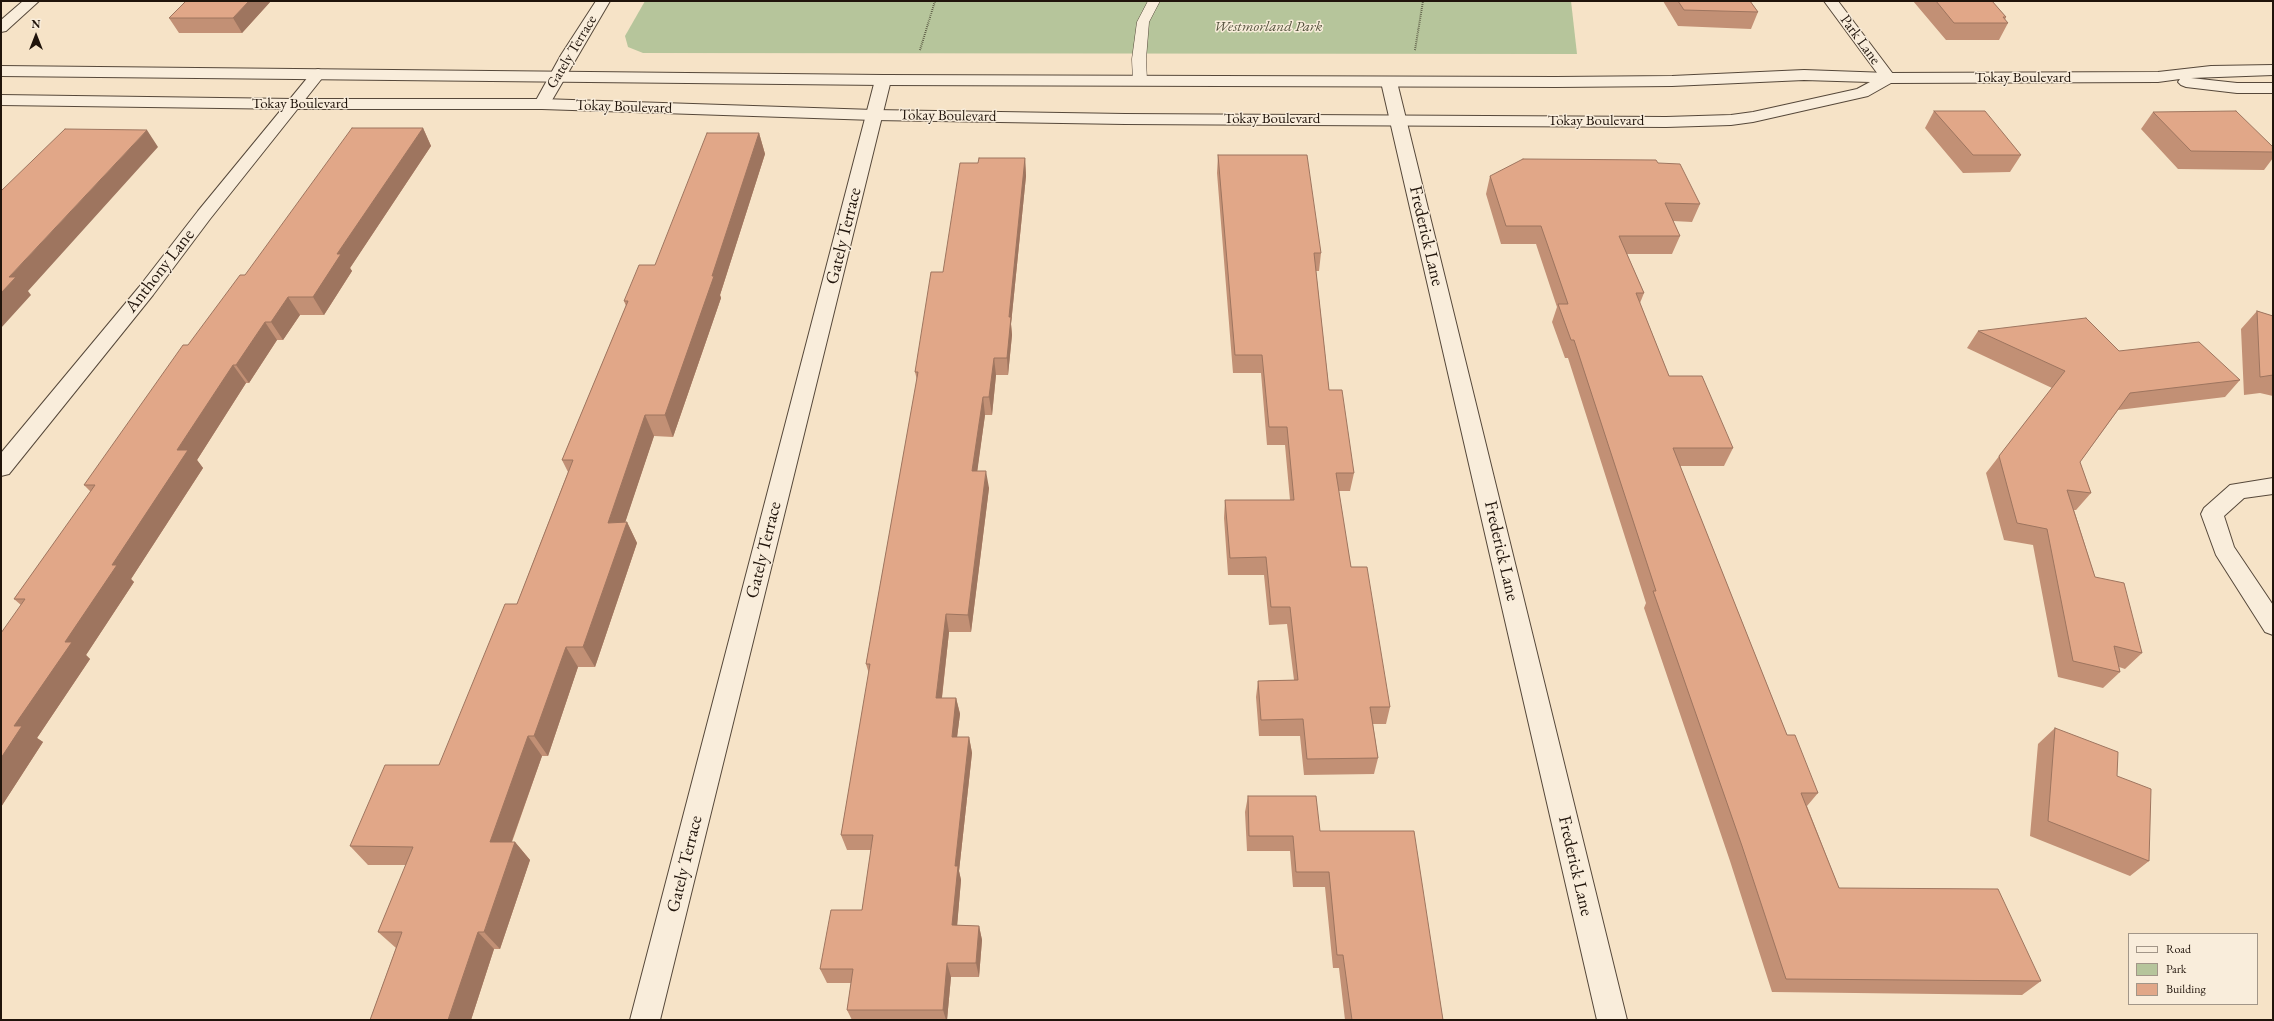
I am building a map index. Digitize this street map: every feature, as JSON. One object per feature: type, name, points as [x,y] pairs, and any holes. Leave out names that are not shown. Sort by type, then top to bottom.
[{"type":"street","points":[[1,28],[32,1]]},
{"type":"street","name":"Gately Terrace","points":[[542,104],[603,1]]},
{"type":"street","name":"Park Lane","points":[[1831,1],[1888,78]]},
{"type":"street","name":"Tokay Boulevard","points":[[1,71],[883,80],[1390,82],[1672,81],[1804,76],[1888,78],[2158,77],[2211,71],[2273,70]]},
{"type":"street","name":"Anthony Lane","points":[[1,468],[146,291],[204,215],[318,74]]},
{"type":"street","name":"Tokay Boulevard","points":[[2158,77],[2213,86],[2273,88]]},
{"type":"street","name":"Tokay Boulevard","points":[[1,100],[294,104],[542,104],[874,115],[1125,119],[1731,120],[1805,107],[1862,93],[1888,78]]},
{"type":"street","name":"Gately Terrace","points":[[646,1020],[883,80]]},
{"type":"street","name":"Frederick Lane","points":[[1390,82],[1612,1020]]},
{"type":"street","points":[[2273,486],[2238,491],[2212,514],[2224,549],[2273,625]]},
{"type":"lane","points":[[1140,80],[1139,59],[1143,22],[1154,1]]},
{"type":"path","points":[[920,51],[935,1]]},
{"type":"path","points":[[1414,53],[1423,1]]},
{"type":"green space","name":"Westmorland Park","points":[[645,1],[1571,1],[1577,54],[643,53],[628,47],[625,36]]},
{"type":"building","points":[[186,1],[249,1],[233,18],[169,18]]},
{"type":"building","points":[[1678,1],[1750,1],[1758,12],[1684,10]]},
{"type":"building","points":[[1936,1],[1992,1],[2006,17],[2003,17],[2008,23],[1954,23]]},
{"type":"building","points":[[1934,111],[1985,111],[2021,155],[1973,155]]},
{"type":"building","points":[[2236,111],[2273,147],[2273,152],[2191,151],[2153,112]]},
{"type":"building","points":[[352,128],[423,128],[337,254],[341,254],[313,297],[288,297],[271,322],[265,322],[236,365],[233,365],[177,450],[188,450],[112,565],[117,565],[65,642],[72,642],[14,726],[22,726],[1,758],[1,633],[25,599],[14,599],[95,485],[84,485],[183,345],[188,345],[240,275],[245,275]]},
{"type":"building","points":[[65,129],[147,130],[9,277],[16,277],[1,293],[1,191]]},
{"type":"building","points":[[707,133],[759,133],[712,276],[714,276],[665,415],[645,415],[608,523],[627,522],[583,647],[566,647],[534,736],[528,736],[490,842],[515,842],[484,932],[478,932],[448,1020],[370,1020],[402,932],[378,932],[413,847],[350,846],[385,765],[439,765],[505,604],[517,604],[573,460],[562,460],[628,301],[624,301],[639,265],[655,265]]},
{"type":"building","points":[[1218,155],[1307,155],[1321,253],[1314,253],[1329,390],[1342,390],[1354,473],[1336,473],[1351,567],[1367,567],[1390,707],[1370,707],[1378,758],[1307,759],[1303,719],[1261,720],[1258,681],[1298,680],[1290,607],[1271,607],[1266,557],[1230,558],[1225,500],[1294,500],[1287,427],[1269,427],[1262,355],[1235,355]]},
{"type":"building","points":[[979,158],[1025,158],[1009,317],[1011,317],[1007,358],[994,358],[989,397],[983,397],[972,471],[986,471],[968,615],[946,614],[936,698],[956,698],[952,737],[969,737],[955,866],[958,866],[952,925],[979,926],[976,963],[947,963],[943,1010],[847,1010],[853,969],[820,969],[831,910],[862,910],[873,835],[841,835],[870,664],[866,664],[918,372],[915,372],[931,272],[943,272],[960,163],[978,163]]},
{"type":"building","points":[[1523,159],[1656,160],[1658,163],[1680,164],[1700,204],[1665,203],[1680,236],[1619,236],[1644,293],[1636,293],[1669,376],[1702,376],[1733,448],[1673,448],[1787,735],[1795,735],[1818,793],[1801,793],[1839,888],[1998,889],[2041,981],[1786,979],[1742,846],[1653,591],[1656,591],[1574,340],[1571,340],[1558,304],[1568,304],[1541,226],[1506,226],[1490,176]]},
{"type":"building","points":[[2257,311],[2273,316],[2273,375],[2260,377]]},
{"type":"building","points":[[2086,318],[2119,351],[2199,342],[2240,380],[2130,393],[2080,462],[2091,493],[2067,490],[2095,577],[2124,583],[2142,653],[2114,646],[2120,672],[2073,661],[2047,529],[2017,523],[1999,456],[2065,371],[1978,331]]},
{"type":"building","points":[[2055,728],[2118,752],[2117,776],[2151,789],[2149,861],[2048,821]]},
{"type":"building","points":[[1248,796],[1316,796],[1320,831],[1414,831],[1443,1020],[1352,1020],[1343,955],[1337,955],[1329,872],[1296,872],[1293,836],[1249,836]]}]
